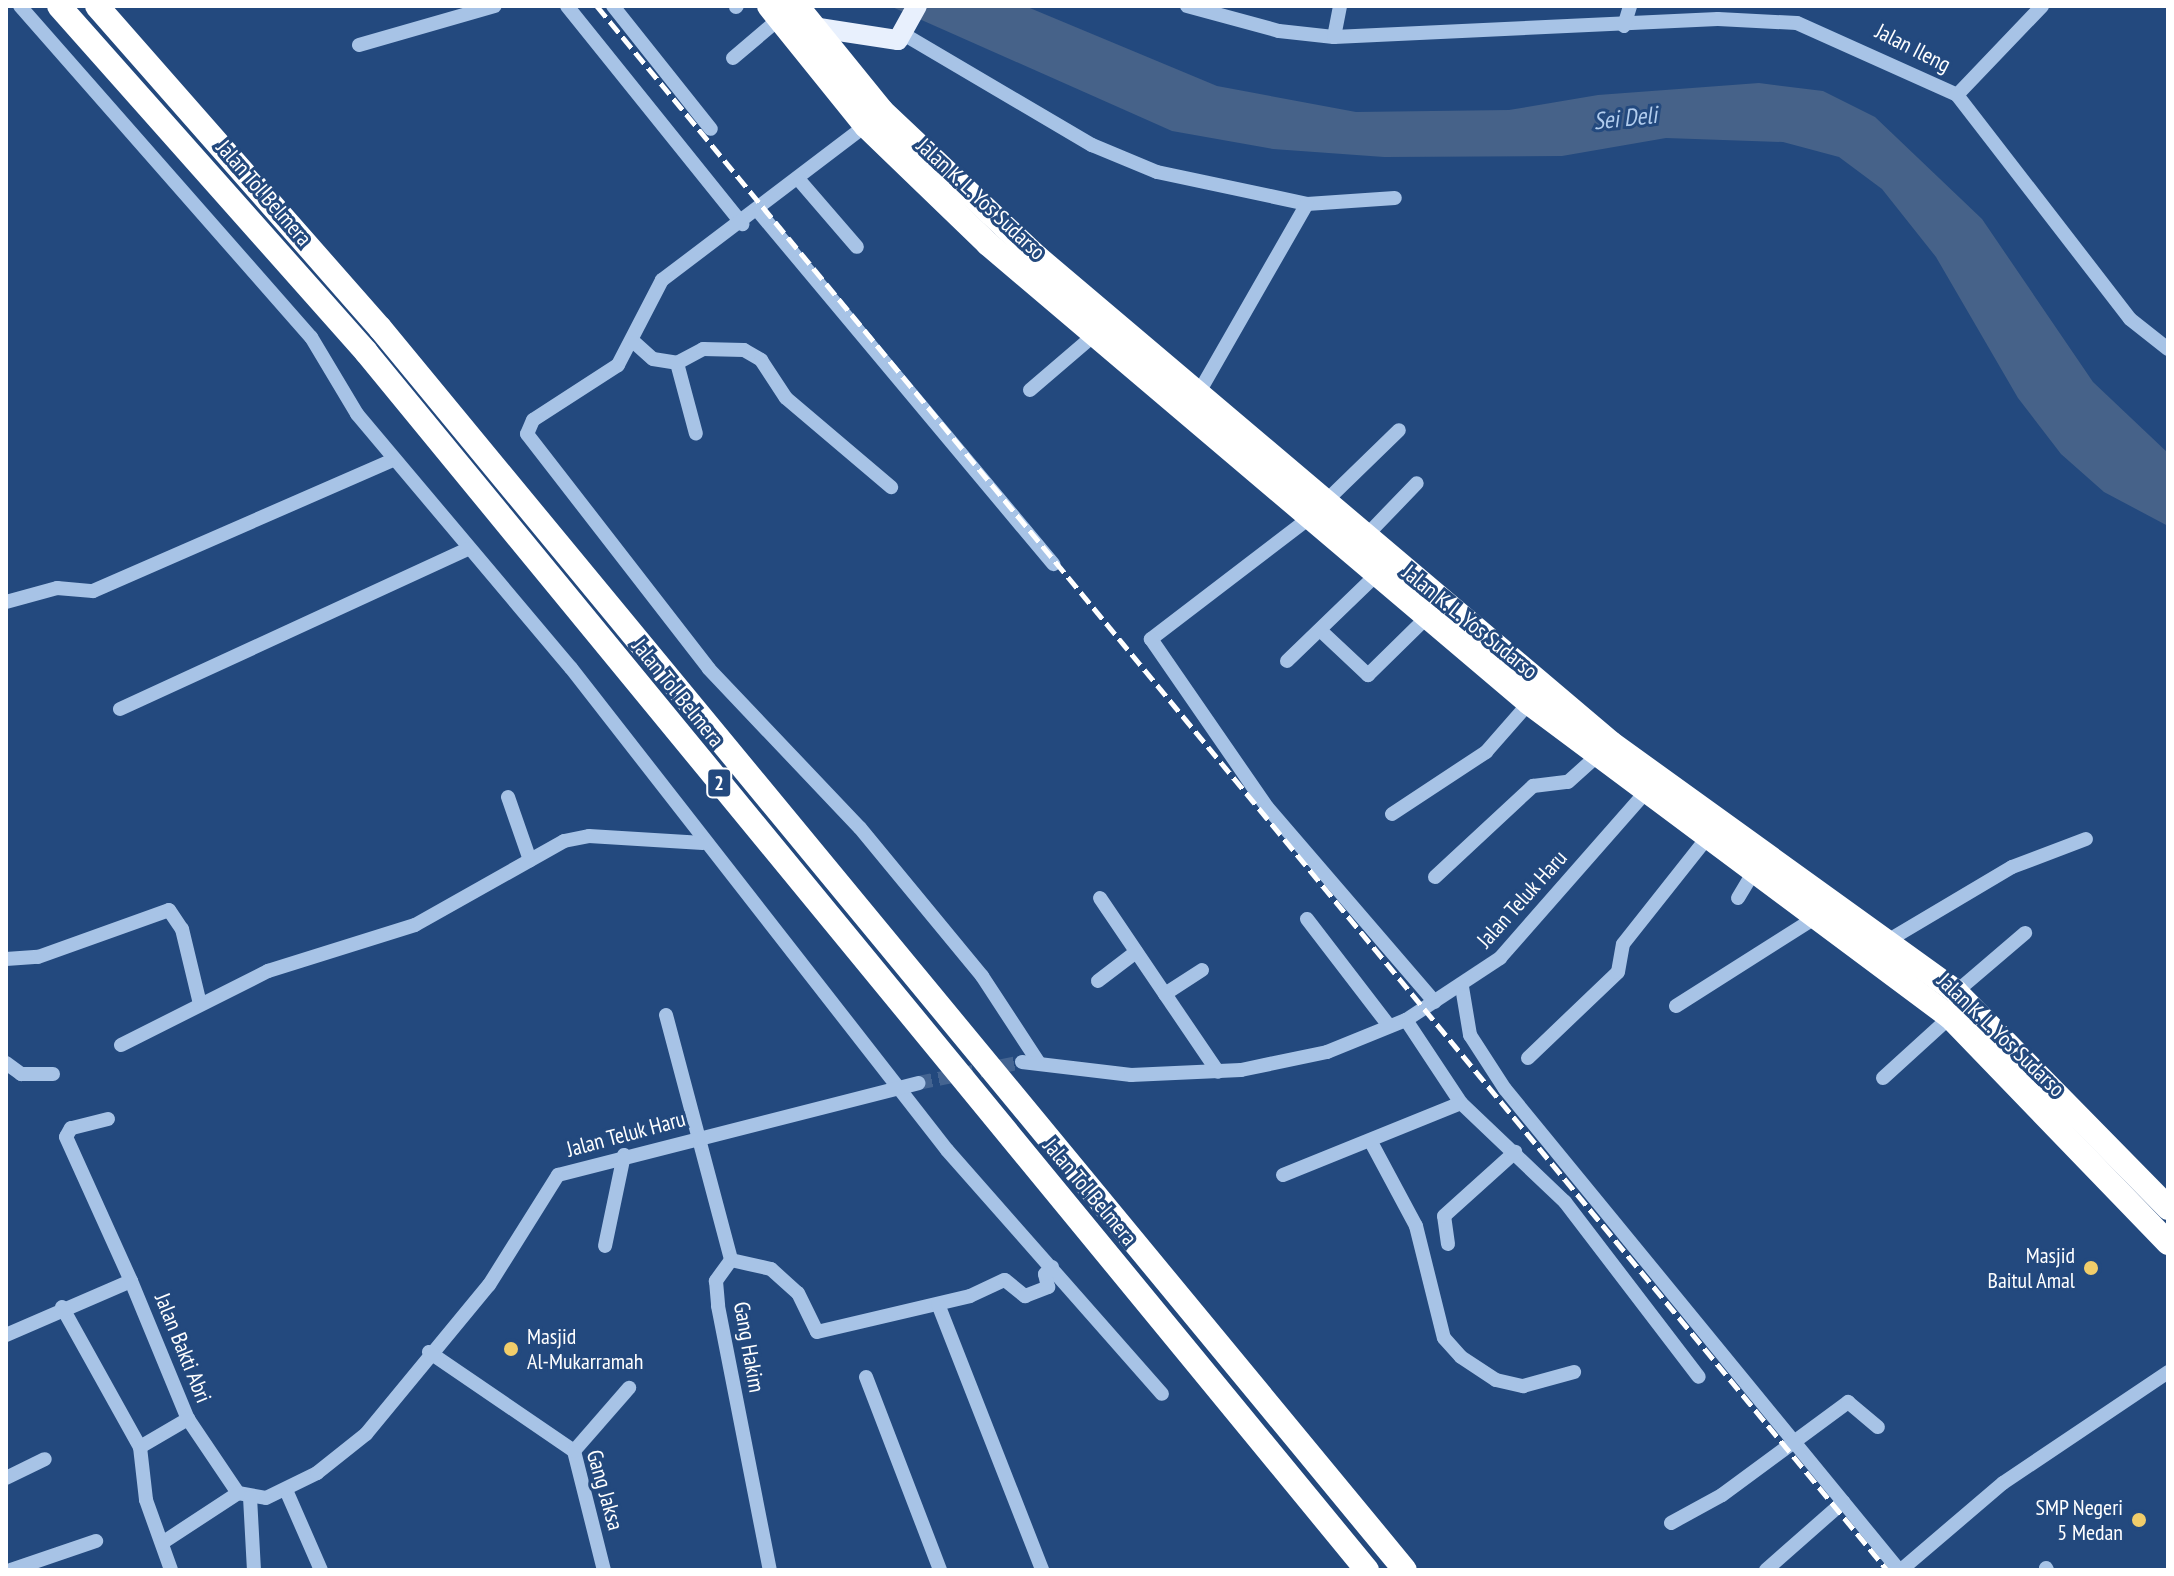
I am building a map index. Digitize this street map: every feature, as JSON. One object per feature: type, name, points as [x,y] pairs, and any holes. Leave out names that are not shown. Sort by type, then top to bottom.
[{"type":"highway","name":"Jalan Tol Belmera","points":[[59,6],[366,352],[1367,1570]]},
{"type":"highway","name":"Jalan Tol Belmera","points":[[97,6],[380,328],[1405,1570]]},
{"type":"highway","name":"Jalan K. L. Yos Sudarso","points":[[790,18],[874,118],[1093,336],[1317,511],[1364,538],[1652,785],[1707,838],[1950,1017],[2168,1243]]},
{"type":"highway","name":"Jalan K. L. Yos Sudarso","points":[[874,118],[1198,394],[1317,511],[1374,577],[1597,756],[1652,785],[1889,940],[1956,992],[2168,1208]]},
{"type":"main road","points":[[790,18],[898,40],[911,19]]},
{"type":"street","points":[[20,6],[311,337],[393,460],[571,668],[703,843],[898,1088],[1162,1394]]},
{"type":"street","points":[[359,45],[495,6]]},
{"type":"street","points":[[567,6],[742,224]]},
{"type":"street","points":[[613,6],[711,129]]},
{"type":"street","name":"Jalan Ileng","points":[[1187,6],[1334,37],[1797,23],[1957,95],[2130,319],[2168,349]]},
{"type":"street","points":[[1334,37],[1340,6]]},
{"type":"street","points":[[1624,26],[1630,6]]},
{"type":"street","points":[[1957,95],[2036,9]]},
{"type":"street","points":[[733,58],[790,18]]},
{"type":"street","points":[[911,19],[1092,145],[1157,172],[1307,204],[1395,198]]},
{"type":"street","points":[[874,118],[800,181],[662,280],[635,343],[618,365],[533,420],[527,434],[709,669],[860,828],[982,976],[1039,1063]]},
{"type":"street","points":[[800,181],[857,247]]},
{"type":"street","points":[[1198,394],[1307,204]]},
{"type":"street","points":[[759,212],[1053,564]]},
{"type":"street","points":[[1030,390],[1093,336]]},
{"type":"street","points":[[635,343],[653,359],[677,363],[725,346],[752,355],[786,398],[891,487]]},
{"type":"street","points":[[677,363],[696,434]]},
{"type":"street","points":[[1399,430],[1317,511],[1151,639],[1267,807],[1435,1002]]},
{"type":"street","points":[[6,602],[57,588],[93,591],[393,460]]},
{"type":"street","points":[[1364,538],[1417,483]]},
{"type":"street","points":[[120,709],[468,549]]},
{"type":"street","points":[[1287,661],[1374,577]]},
{"type":"street","points":[[1320,630],[1368,675],[1425,619]]},
{"type":"street","points":[[1392,814],[1486,752],[1529,703]]},
{"type":"street","points":[[1435,877],[1533,786],[1568,782],[1597,756]]},
{"type":"street","name":"Jalan Teluk Haru","points":[[1022,1062],[1131,1075],[1218,1072],[1327,1052],[1406,1020],[1462,987],[1500,958],[1652,785]]},
{"type":"street","points":[[508,797],[530,860]]},
{"type":"street","points":[[121,1045],[199,1000],[415,925],[530,860],[589,836],[703,843]]},
{"type":"street","points":[[1528,1058],[1618,972],[1623,944],[1707,838]]},
{"type":"street","points":[[1889,940],[2012,867],[2086,839]]},
{"type":"street","points":[[1738,898],[1754,871]]},
{"type":"street","points":[[1100,898],[1218,1072]]},
{"type":"street","points":[[6,959],[38,957],[169,910],[182,929],[199,1000]]},
{"type":"street","points":[[1676,1006],[1816,917]]},
{"type":"street","points":[[1307,919],[1389,1026]]},
{"type":"street","points":[[1956,992],[2025,933]]},
{"type":"street","points":[[1098,981],[1136,952]]},
{"type":"street","points":[[1165,994],[1202,970]]},
{"type":"street","points":[[1462,987],[1470,1035],[1505,1089],[1794,1445],[1900,1570],[2003,1483],[2168,1372]]},
{"type":"street","points":[[666,1015],[693,1139],[731,1260],[771,1269],[798,1293],[817,1332],[938,1304],[1005,1280],[1025,1296],[1048,1287],[1045,1274],[1052,1267]]},
{"type":"street","points":[[1883,1078],[1950,1017]]},
{"type":"street","points":[[1406,1020],[1461,1103],[1565,1202],[1699,1377]]},
{"type":"street","points":[[6,1050],[6,1063],[21,1074],[53,1074]]},
{"type":"street","name":"Jalan Teluk Haru","points":[[244,1495],[286,1490],[353,1447],[429,1352],[489,1285],[545,1186],[570,1169],[918,1083]]},
{"type":"street","points":[[1283,1175],[1371,1142],[1461,1103]]},
{"type":"street","points":[[108,1119],[71,1128],[66,1137],[131,1281]]},
{"type":"street","points":[[1371,1142],[1416,1226],[1444,1338],[1461,1357],[1496,1380],[1523,1386],[1574,1372]]},
{"type":"street","points":[[1448,1244],[1444,1216],[1515,1152]]},
{"type":"street","points":[[605,1246],[624,1155]]},
{"type":"street","name":"Gang Hakim","points":[[731,1260],[716,1281],[718,1306],[770,1570]]},
{"type":"street","name":"Jalan Bakti Abri","points":[[6,1335],[62,1307],[131,1281],[188,1419],[244,1495]]},
{"type":"street","points":[[938,1304],[1042,1570]]},
{"type":"street","points":[[62,1307],[140,1447],[138,1465],[171,1570]]},
{"type":"street","name":"Gang Jaksa","points":[[429,1352],[574,1451],[604,1570]]},
{"type":"street","points":[[866,1377],[940,1570]]},
{"type":"street","points":[[574,1451],[629,1388]]},
{"type":"street","points":[[1671,1523],[1794,1445],[1848,1402],[1878,1427]]},
{"type":"street","points":[[140,1447],[188,1419]]},
{"type":"street","points":[[6,1478],[45,1459]]},
{"type":"street","points":[[286,1490],[321,1570]]},
{"type":"street","points":[[162,1543],[244,1495],[254,1570]]},
{"type":"street","points":[[1766,1570],[1843,1502]]},
{"type":"street","points":[[11,1570],[96,1541]]},
{"type":"water","name":"Sei Deli","points":[[890,6],[1025,6],[1217,86],[1356,112],[1509,110],[1598,95],[1759,83],[1823,91],[1875,117],[1982,219],[2093,382],[2168,453],[2168,526],[2104,492],[2061,454],[2018,398],[1936,257],[1882,189],[1839,157],[1783,142],[1666,138],[1562,156],[1384,157],[1273,149],[1172,131]]},
{"type":"tunnel","points":[[918,1083],[1022,1062]]},
{"type":"railway","points":[[597,6],[1887,1570]]},
{"type":"place","name":"Masjid Baitul Amal","points":[[2091,1268]]},
{"type":"place","name":"Masjid Al-Mukarramah","points":[[511,1349]]},
{"type":"place","name":"SMP Negeri 5 Medan","points":[[2139,1520]]}]
